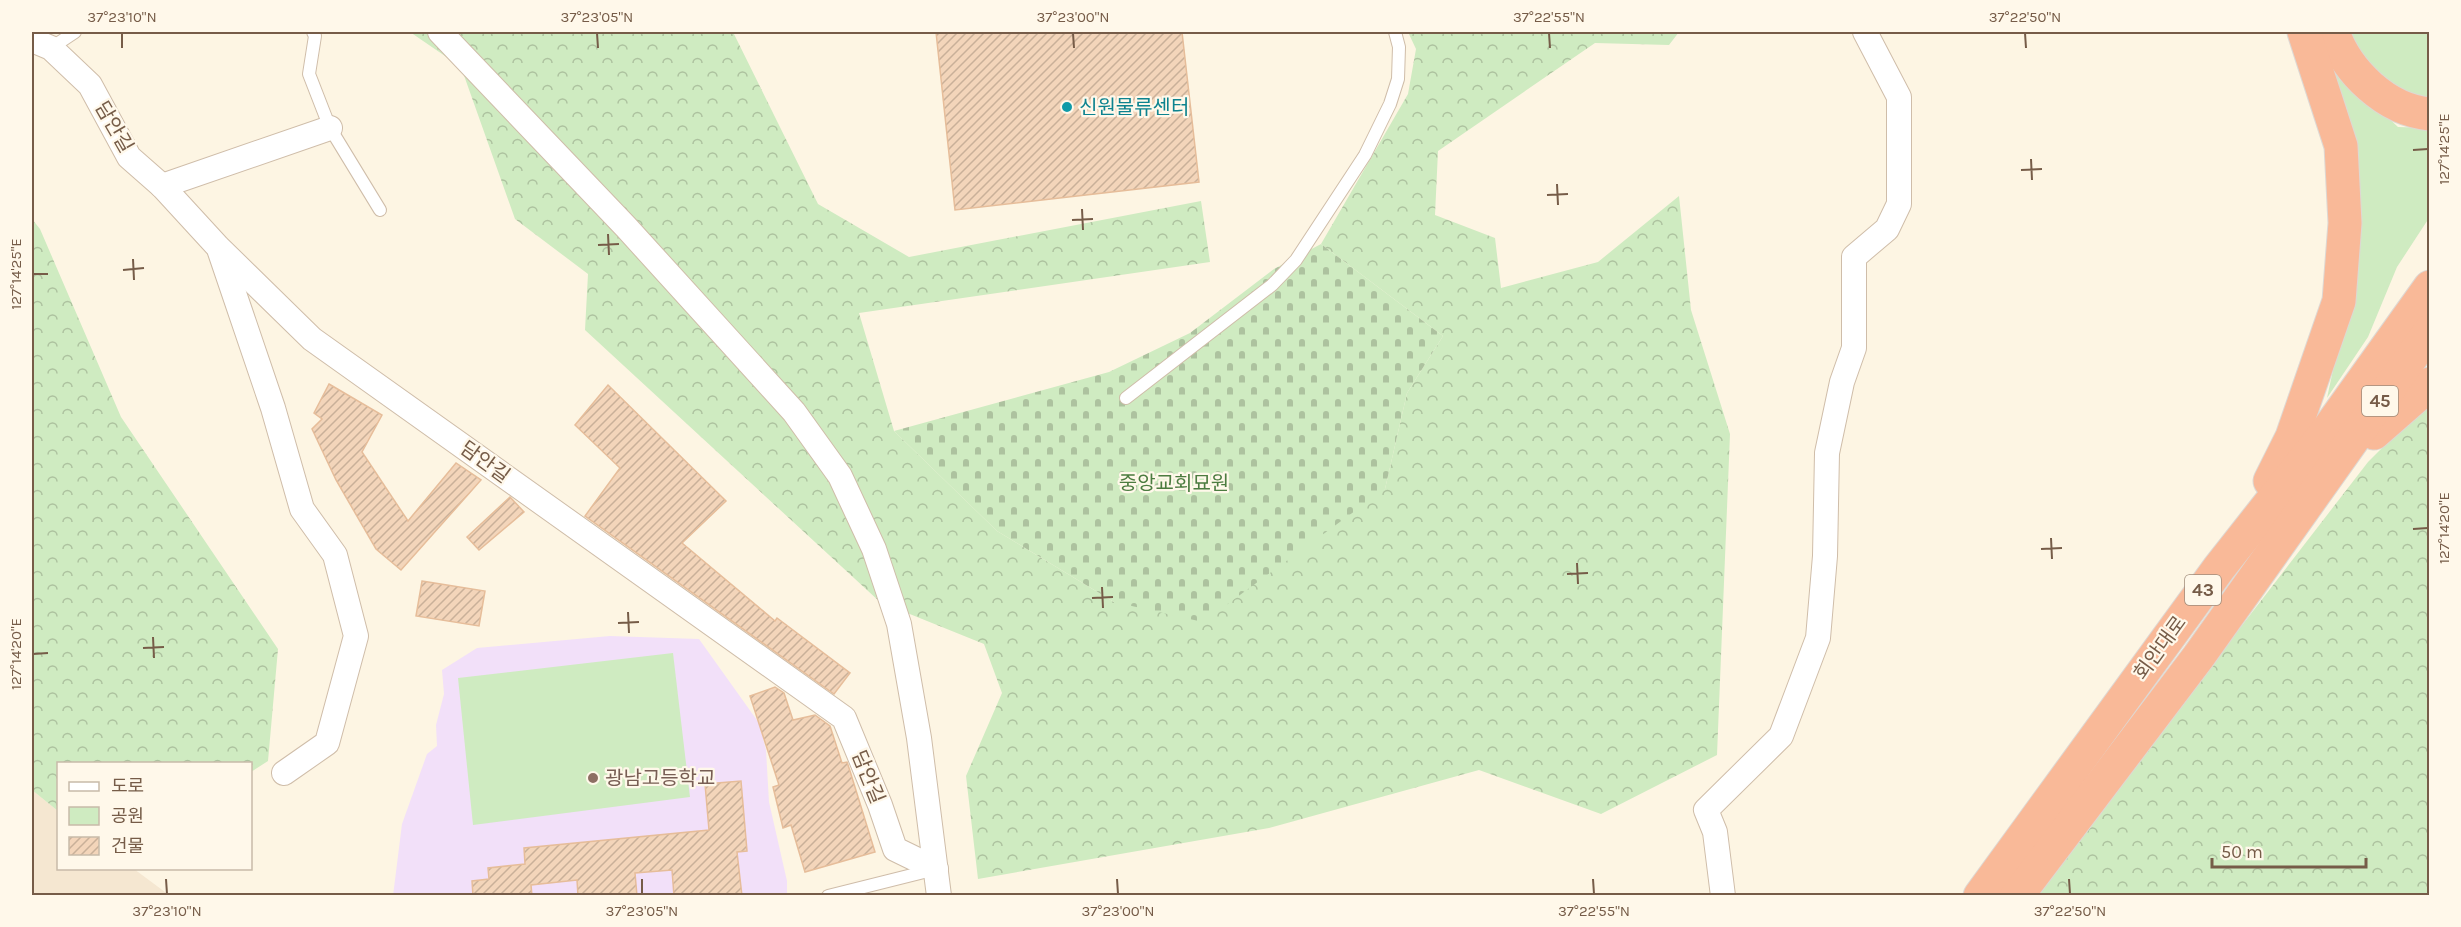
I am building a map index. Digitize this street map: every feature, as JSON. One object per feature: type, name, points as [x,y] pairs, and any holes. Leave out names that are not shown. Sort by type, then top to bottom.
[{"type":"highway","points":[[2240,542],[2292,437],[2339,301],[2345,223],[2341,146],[2304,32]]},
{"type":"highway","points":[[2333,32],[2338,46],[2370,88],[2411,112],[2430,114]]},
{"type":"highway","name":"회안대로","points":[[1980,896],[2240,542],[2324,435],[2430,287]]},
{"type":"highway","name":"회안대로","points":[[2017,896],[2199,656],[2430,331]]},
{"type":"highway","points":[[2331,472],[2430,384]]},
{"type":"street","points":[[440,32],[626,227],[794,412],[840,476],[874,549],[899,624],[919,738],[939,896]]},
{"type":"street","points":[[1723,896],[1715,832],[1706,810],[1781,736],[1818,638],[1825,556],[1827,453],[1842,382],[1854,348],[1854,257],[1887,229],[1899,204],[1899,97],[1865,32]]},
{"type":"street","name":"담안길","points":[[41,44],[90,85],[129,157],[162,186],[218,247],[312,339],[844,718],[880,804],[895,849],[936,869]]},
{"type":"street","points":[[162,186],[330,128]]},
{"type":"street","points":[[218,247],[273,408],[302,509],[334,555],[356,636],[327,743],[284,773]]},
{"type":"lane","points":[[41,44],[75,32]]},
{"type":"lane","points":[[313,32],[315,36],[309,74],[330,128],[380,210]]},
{"type":"lane","points":[[1126,398],[1272,285],[1296,260],[1365,155],[1390,104],[1398,79],[1399,47],[1395,32]]},
{"type":"lane","points":[[828,896],[936,869]]},
{"type":"shaded area","name":"광남고등학교","points":[[610,636],[699,639],[759,723],[766,750],[769,802],[787,881],[787,895],[393,896],[402,824],[427,754],[437,746],[436,725],[444,694],[442,670],[477,648]]},
{"type":"shaded area","points":[[32,790],[57,810],[57,870],[135,870],[169,895],[32,895]]},
{"type":"green space","points":[[410,32],[733,32],[818,204],[909,257],[1201,201],[1210,262],[859,313],[894,431],[997,531],[1114,602],[1385,489],[1407,393],[1443,336],[1321,244],[1408,94],[1416,49],[1408,32],[1679,32],[1669,45],[1595,43],[1438,151],[1435,215],[1495,238],[1501,288],[1598,262],[1679,196],[1691,310],[1730,434],[1717,755],[1601,814],[1479,770],[1269,828],[978,879],[966,776],[1002,693],[984,644],[880,602],[585,330],[588,274],[515,219],[461,67]]},
{"type":"green space","points":[[2322,32],[2351,83],[2398,127],[2430,128],[2429,218],[2397,267],[2368,337],[2327,398],[2350,291]]},
{"type":"green space","points":[[2347,32],[2429,32],[2429,102],[2378,78]]},
{"type":"green space","points":[[32,219],[40,229],[121,417],[278,649],[268,761],[252,771],[252,762],[57,762],[57,810],[32,790]]},
{"type":"green space","name":"중앙교회묘원","points":[[1321,244],[1443,336],[1407,393],[1385,489],[1203,622],[1114,602],[997,531],[894,431],[1109,372],[1190,333],[1274,269]]},
{"type":"green space","points":[[2429,401],[2429,895],[2033,896],[2368,462]]},
{"type":"green space","points":[[673,653],[690,797],[473,825],[458,678]]},
{"type":"building","name":"신원물류센터","points":[[936,32],[1182,32],[1199,182],[955,210]]},
{"type":"building","points":[[329,384],[382,415],[362,452],[408,521],[456,463],[481,480],[401,570],[376,549],[336,480],[312,429],[322,419],[314,413]]},
{"type":"building","points":[[608,385],[726,501],[682,543],[775,621],[777,618],[850,673],[834,694],[585,516],[620,468],[575,425]]},
{"type":"building","points":[[510,497],[524,512],[479,550],[467,537]]},
{"type":"building","points":[[422,581],[485,591],[479,626],[416,616]]},
{"type":"building","points":[[775,687],[784,693],[793,720],[815,715],[830,726],[842,763],[847,762],[875,852],[805,872],[791,825],[783,828],[773,787],[779,785],[750,696]]},
{"type":"building","points":[[741,781],[747,851],[737,852],[742,896],[674,896],[672,870],[635,873],[637,896],[578,896],[577,880],[531,885],[532,896],[473,896],[472,881],[489,879],[488,868],[525,864],[524,848],[709,830],[705,784]]},
{"type":"place","name":"신원물류센터","points":[[1067,107]]},
{"type":"place","name":"광남고등학교","points":[[593,778]]}]
